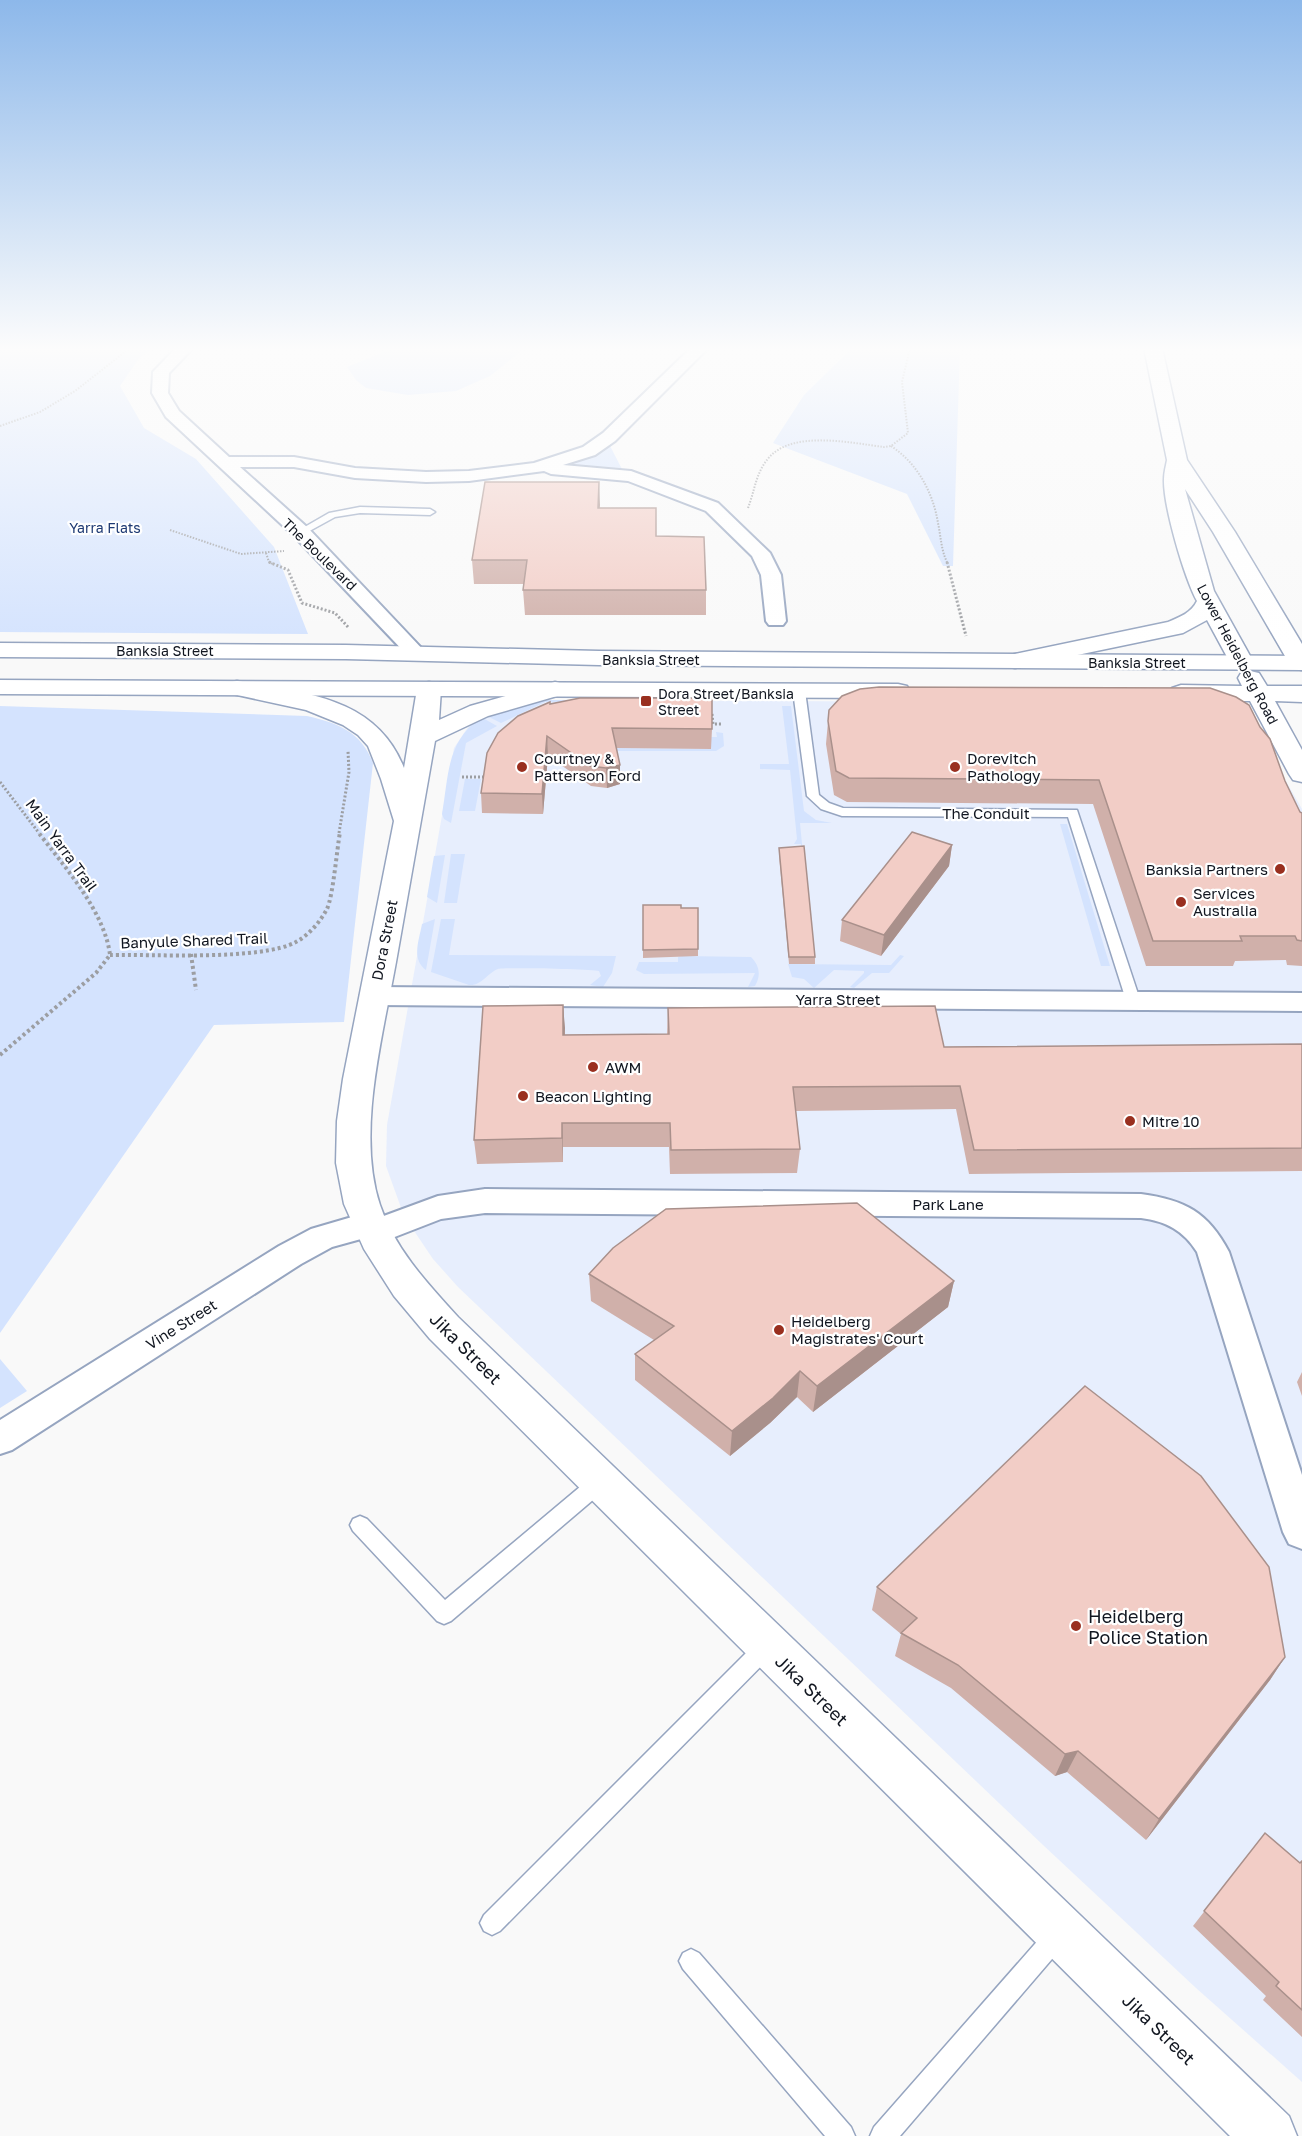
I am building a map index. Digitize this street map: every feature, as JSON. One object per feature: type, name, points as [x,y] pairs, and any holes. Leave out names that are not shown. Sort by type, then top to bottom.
[{"type":"main road","name":"Lower Heidelberg Road","points":[[1174,448],[1177,460],[1224,532],[1302,663]]},
{"type":"main road","name":"Lower Heidelberg Road","points":[[1177,460],[1174,478],[1176,498],[1196,572],[1208,601],[1302,774]]},
{"type":"main road","points":[[1015,661],[1175,628],[1202,613],[1208,601]]},
{"type":"main road","name":"Banksia Street","points":[[0,650],[417,654],[621,659],[1302,663]]},
{"type":"main road","name":"Dora Street","points":[[372,1228],[356,1182],[353,1127],[429,689],[426,670],[417,654]]},
{"type":"main road","name":"Banksia Street","points":[[0,687],[918,692]]},
{"type":"main road","points":[[237,688],[320,706],[362,725],[378,741],[384,752],[407,824]]},
{"type":"main road","points":[[422,738],[479,711],[555,689]]},
{"type":"main road","name":"Banksia Street","points":[[1158,693],[1302,694]]},
{"type":"main road","name":"Jika Street","points":[[372,1228],[401,1277],[430,1312],[600,1482],[1269,2136]]},
{"type":"street","name":"The Boulevard","points":[[209,448],[307,540],[417,654]]},
{"type":"street","points":[[225,462],[294,462],[354,473],[426,477],[469,476],[536,468],[594,448]]},
{"type":"street","points":[[615,448],[631,476]]},
{"type":"street","points":[[244,479],[261,468],[294,462]]},
{"type":"street","points":[[536,468],[631,476],[712,507],[760,553],[771,575],[776,621]]},
{"type":"street","name":"Yarra Street","points":[[374,996],[1302,1002]]},
{"type":"street","name":"Park Lane","points":[[372,1228],[438,1208],[485,1201],[1129,1206],[1165,1210],[1196,1225],[1204,1234],[1213,1252],[1302,1532]]},
{"type":"street","name":"Vine Street","points":[[0,1439],[290,1255],[322,1238],[372,1228]]},
{"type":"lane","points":[[307,540],[332,515],[360,510],[430,512]]},
{"type":"lane","name":"The Conduit","points":[[799,691],[813,796],[825,806],[842,812],[1073,813],[1133,1000]]},
{"type":"lane","points":[[360,1525],[444,1614],[600,1482]]},
{"type":"lane","points":[[492,1923],[767,1646]]},
{"type":"lane","points":[[882,2136],[1060,1932]]},
{"type":"lane","points":[[691,1960],[842,2136]]},
{"type":"path","points":[[746,514],[766,460],[781,448]]},
{"type":"path","points":[[893,448],[911,461],[933,504],[938,520],[942,556],[949,566],[968,645]]},
{"type":"path","points":[[170,530],[241,554],[266,553],[307,540]]},
{"type":"path","points":[[266,553],[269,562],[288,570],[302,603],[336,612],[344,619],[354,637]]},
{"type":"path","name":"Banyule Shared Trail","points":[[110,955],[244,953],[286,947],[314,928],[328,907],[349,772],[347,746]]},
{"type":"path","points":[[462,777],[490,777]]},
{"type":"path","name":"Main Yarra Trail","points":[[0,782],[88,898],[109,946],[110,955]]},
{"type":"path","points":[[190,954],[196,990]]},
{"type":"path","points":[[0,1055],[96,973],[110,955]]},
{"type":"shaded area","points":[[544,700],[1218,703],[1275,762],[1302,809],[1302,2082],[1196,1988],[1043,1845],[458,1287],[433,1259],[404,1216],[386,1166],[387,1125],[454,748],[468,727],[478,719]]},
{"type":"green space","name":"Yarra Flats","points":[[0,448],[177,448],[196,459],[274,547],[308,634],[0,632]]},
{"type":"green space","points":[[594,448],[611,448],[624,473],[548,467]]},
{"type":"green space","points":[[785,448],[957,448],[953,566],[943,566],[907,494]]},
{"type":"green space","points":[[536,700],[641,700],[641,702],[545,702],[501,723],[485,715]]},
{"type":"green space","points":[[0,706],[307,716],[347,730],[362,743],[373,763],[344,1022],[214,1025],[0,1333]]},
{"type":"green space","points":[[782,706],[791,706],[804,811],[816,820],[832,823],[800,823],[806,886],[801,844],[794,844],[797,839],[790,770],[760,769],[760,764],[789,764]]},
{"type":"green space","points":[[481,717],[497,726],[466,743],[451,823],[444,819],[442,814],[451,760],[461,738]]},
{"type":"green space","points":[[716,732],[723,733],[724,746],[716,751],[608,751],[611,748],[711,749],[711,737],[717,737]]},
{"type":"green space","points":[[465,779],[481,779],[475,811],[459,811]]},
{"type":"green space","points":[[1060,824],[1067,824],[1110,966],[1101,966]]},
{"type":"green space","points":[[451,854],[465,854],[457,903],[444,903]]},
{"type":"green space","points":[[445,855],[437,903],[427,897],[434,856]]},
{"type":"green space","points":[[435,919],[426,970],[421,966],[417,955],[418,943],[422,924]]},
{"type":"green space","points":[[441,919],[455,919],[449,955],[616,956],[612,973],[603,987],[590,985],[601,976],[599,971],[504,968],[494,971],[474,985],[469,985],[431,972]]},
{"type":"green space","points":[[900,955],[904,956],[889,973],[872,973],[854,988],[850,987],[864,971],[834,970],[814,988],[804,979],[792,977],[788,964],[891,965]]},
{"type":"green space","points":[[678,957],[751,957],[758,967],[758,979],[755,986],[748,987],[755,973],[644,974],[636,970],[639,962],[678,962]]},
{"type":"green space","points":[[0,1359],[27,1391],[0,1408]]},
{"type":"building","points":[[485,482],[599,482],[598,508],[656,508],[656,536],[704,537],[706,590],[523,590],[527,560],[472,560]]},
{"type":"building","points":[[879,687],[1210,688],[1236,697],[1249,705],[1260,727],[1270,739],[1285,781],[1302,813],[1302,941],[1297,940],[1295,936],[1240,936],[1242,941],[1153,941],[1099,780],[849,778],[836,771],[828,721],[829,710],[842,696],[860,689]]},
{"type":"building","points":[[580,698],[712,698],[712,729],[612,728],[620,765],[606,768],[590,766],[547,736],[542,794],[481,793],[487,753],[498,733],[518,716],[550,702],[550,704]]},
{"type":"building","points":[[912,832],[952,845],[884,935],[842,920]]},
{"type":"building","points":[[804,846],[815,957],[789,957],[779,848]]},
{"type":"building","points":[[643,905],[681,905],[681,908],[698,908],[698,949],[643,950]]},
{"type":"building","points":[[563,1005],[563,1035],[669,1034],[668,1008],[935,1006],[944,1047],[1302,1044],[1302,1148],[974,1150],[960,1086],[793,1087],[800,1149],[671,1150],[670,1123],[562,1123],[562,1138],[474,1140],[483,1006]]},
{"type":"building","name":"Heidelberg Magistrates' Court","points":[[857,1203],[954,1281],[817,1386],[800,1371],[773,1398],[732,1431],[635,1354],[674,1326],[589,1274],[613,1248],[666,1209]]},
{"type":"building","name":"Heidelberg Police Station","points":[[1085,1386],[1201,1476],[1269,1567],[1285,1657],[1159,1819],[1078,1751],[1065,1754],[958,1665],[901,1633],[917,1618],[877,1587]]},
{"type":"building","points":[[1265,1833],[1300,1863],[1302,1861],[1302,2010],[1276,1986],[1279,1982],[1204,1911]]},
{"type":"place","name":"Dora Street/Banksia Street","points":[[646,701]]},
{"type":"place","name":"Courtney & Patterson Ford","points":[[522,767]]},
{"type":"place","name":"Dorevitch Pathology","points":[[955,767]]},
{"type":"place","name":"Banksia Partners","points":[[1280,869]]},
{"type":"place","name":"Services Australia","points":[[1181,902]]},
{"type":"place","name":"AWM","points":[[593,1067]]},
{"type":"place","name":"Beacon Lighting","points":[[523,1096]]},
{"type":"place","name":"Mitre 10","points":[[1130,1121]]},
{"type":"place","name":"Heidelberg Magistrates' Court","points":[[779,1330]]},
{"type":"place","name":"Heidelberg Police Station","points":[[1076,1626]]}]
